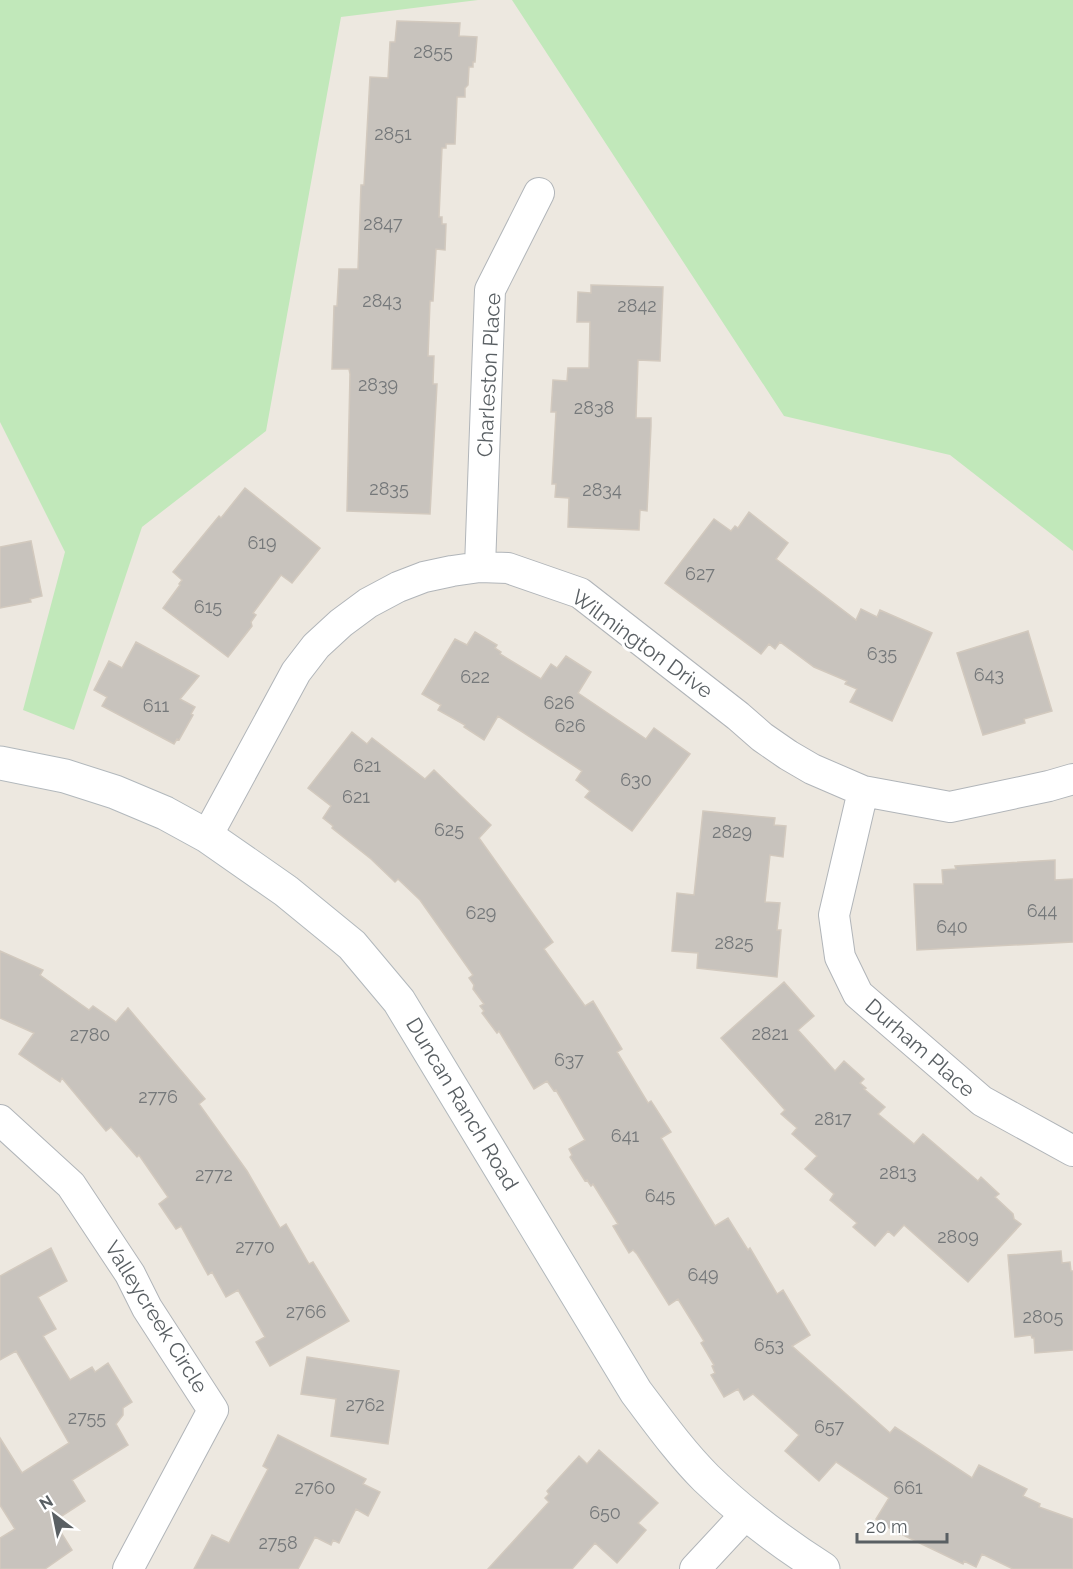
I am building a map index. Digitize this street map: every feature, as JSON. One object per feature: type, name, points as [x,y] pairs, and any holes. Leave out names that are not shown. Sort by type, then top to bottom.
[{"type":"street","name":"Charleston Place","points":[[480,567],[490,290],[539,193]]},
{"type":"street","name":"Wilmington Drive","points":[[207,836],[296,672],[316,646],[340,623],[368,603],[398,587],[433,575],[480,567],[508,568],[580,593],[788,755],[812,769],[863,791],[950,807],[1073,779]]},
{"type":"street","name":"Duncan Ranch Road","points":[[0,763],[64,776],[115,792],[165,813],[207,836],[286,891],[352,945],[399,1001],[636,1392],[669,1436],[705,1477],[746,1514],[783,1543],[823,1569]]},
{"type":"street","name":"Durham Place","points":[[863,791],[834,915],[840,957],[858,994],[982,1101],[1073,1151]]},
{"type":"street","name":"Valleycreek Circle","points":[[0,1120],[71,1185],[130,1274],[147,1308],[213,1410],[128,1569]]},
{"type":"street","points":[[695,1569],[746,1514]]},
{"type":"green space","points":[[0,0],[478,0],[341,17],[266,431],[142,527],[74,730],[23,710],[65,552],[0,422]]},
{"type":"green space","points":[[512,0],[1073,0],[1073,551],[950,455],[784,416]]},
{"type":"building","points":[[397,21],[460,23],[459,36],[477,37],[475,62],[473,62],[473,67],[469,67],[465,97],[457,97],[455,144],[446,144],[446,148],[442,148],[439,217],[442,217],[442,224],[446,224],[445,250],[436,249],[433,301],[430,301],[428,356],[434,356],[433,384],[437,384],[430,514],[347,511],[350,374],[349,369],[332,369],[334,306],[337,306],[339,269],[358,269],[361,185],[364,185],[370,77],[388,78],[390,42],[395,42]]},
{"type":"building","points":[[591,285],[663,287],[660,361],[638,360],[636,418],[651,418],[647,511],[640,510],[639,530],[568,527],[569,498],[555,497],[556,484],[552,484],[556,412],[551,412],[553,380],[567,381],[568,368],[589,368],[590,322],[577,322],[578,292],[591,293]]},
{"type":"building","points":[[245,488],[320,548],[292,583],[281,575],[253,613],[256,615],[251,622],[252,626],[228,657],[163,608],[182,580],[173,572]]},
{"type":"building","points":[[749,512],[788,543],[776,559],[856,620],[861,609],[877,617],[880,610],[932,633],[892,721],[850,702],[857,689],[845,684],[847,681],[814,667],[780,642],[775,649],[769,644],[761,654],[665,583],[714,519],[731,531],[735,526],[738,528]]},
{"type":"building","points":[[31,541],[42,596],[30,599],[31,602],[0,608],[0,547]]},
{"type":"building","points":[[1028,631],[1052,711],[1024,719],[1025,723],[983,735],[957,653]]},
{"type":"building","points":[[475,632],[497,645],[495,648],[501,652],[500,654],[541,679],[551,664],[557,668],[566,656],[591,672],[578,693],[646,739],[654,728],[690,754],[632,831],[585,797],[590,791],[576,780],[582,771],[498,716],[484,740],[464,727],[465,725],[438,710],[441,705],[422,694],[455,639],[467,645]]},
{"type":"building","points":[[136,642],[199,676],[180,699],[195,707],[179,740],[177,739],[174,744],[102,706],[107,697],[94,690],[109,661],[122,668]]},
{"type":"building","points":[[352,732],[367,744],[372,738],[425,779],[434,770],[491,825],[479,838],[553,942],[544,949],[585,1006],[593,1001],[622,1049],[617,1052],[648,1103],[651,1101],[671,1132],[661,1138],[715,1226],[728,1218],[748,1250],[750,1248],[777,1294],[783,1290],[810,1335],[792,1346],[890,1433],[895,1427],[972,1478],[979,1465],[1027,1489],[1023,1496],[1040,1504],[1039,1507],[1073,1519],[1073,1569],[1013,1569],[982,1554],[976,1567],[964,1561],[963,1564],[900,1535],[876,1519],[889,1498],[836,1462],[819,1481],[785,1451],[799,1435],[753,1394],[744,1400],[738,1389],[724,1397],[711,1375],[715,1373],[712,1366],[714,1365],[701,1343],[704,1341],[678,1299],[669,1305],[637,1254],[633,1250],[629,1253],[613,1226],[618,1224],[593,1184],[591,1186],[587,1180],[585,1181],[570,1157],[572,1155],[569,1149],[585,1140],[556,1090],[554,1091],[547,1081],[534,1089],[499,1031],[497,1033],[482,1013],[484,1011],[480,1006],[484,1004],[473,989],[474,985],[469,978],[473,975],[420,900],[398,879],[395,882],[323,818],[331,806],[308,788]]},
{"type":"building","points":[[703,811],[775,818],[774,825],[786,826],[783,857],[770,855],[765,902],[780,903],[777,930],[781,930],[777,977],[697,968],[698,953],[672,951],[677,893],[694,895]]},
{"type":"building","points":[[1055,860],[1055,880],[1073,879],[1073,942],[917,950],[914,884],[943,884],[942,870],[956,869],[955,866]]},
{"type":"building","points":[[0,951],[43,970],[40,975],[89,1010],[93,1006],[116,1022],[128,1008],[205,1099],[199,1104],[247,1171],[280,1228],[286,1224],[309,1264],[313,1262],[349,1321],[270,1366],[256,1342],[265,1337],[238,1290],[226,1297],[212,1272],[208,1275],[181,1226],[176,1229],[159,1204],[168,1197],[139,1155],[137,1157],[111,1127],[106,1131],[62,1078],[60,1082],[19,1054],[34,1033],[0,1018]]},
{"type":"building","points":[[784,982],[814,1016],[798,1030],[835,1071],[844,1061],[864,1079],[860,1083],[866,1088],[864,1089],[885,1107],[878,1114],[914,1144],[923,1134],[978,1181],[981,1177],[999,1194],[995,1197],[1021,1224],[968,1282],[904,1225],[894,1236],[888,1231],[875,1246],[853,1227],[857,1223],[830,1200],[834,1194],[805,1169],[817,1156],[792,1134],[797,1128],[781,1114],[785,1110],[721,1038]]},
{"type":"building","points":[[51,1248],[67,1281],[38,1297],[56,1329],[43,1336],[70,1380],[92,1367],[95,1372],[108,1363],[132,1402],[123,1408],[123,1415],[116,1424],[128,1445],[72,1480],[85,1501],[54,1521],[72,1550],[45,1569],[0,1569],[0,1538],[15,1529],[0,1505],[0,1438],[22,1473],[69,1443],[16,1351],[0,1360],[0,1276]]},
{"type":"building","points":[[1061,1251],[1062,1263],[1070,1262],[1071,1271],[1073,1271],[1073,1350],[1035,1353],[1034,1338],[1031,1335],[1015,1337],[1008,1255]]},
{"type":"building","points":[[307,1357],[399,1371],[388,1444],[331,1436],[336,1399],[301,1394]]},
{"type":"building","points":[[278,1435],[366,1479],[363,1484],[380,1492],[368,1516],[356,1509],[339,1543],[333,1540],[331,1545],[315,1537],[298,1569],[194,1569],[212,1535],[229,1543],[268,1469],[263,1466]]},
{"type":"building","points":[[599,1450],[658,1503],[638,1523],[646,1530],[617,1563],[595,1543],[572,1569],[488,1569],[549,1502],[545,1498],[549,1494],[547,1491],[579,1456],[587,1464]]}]
